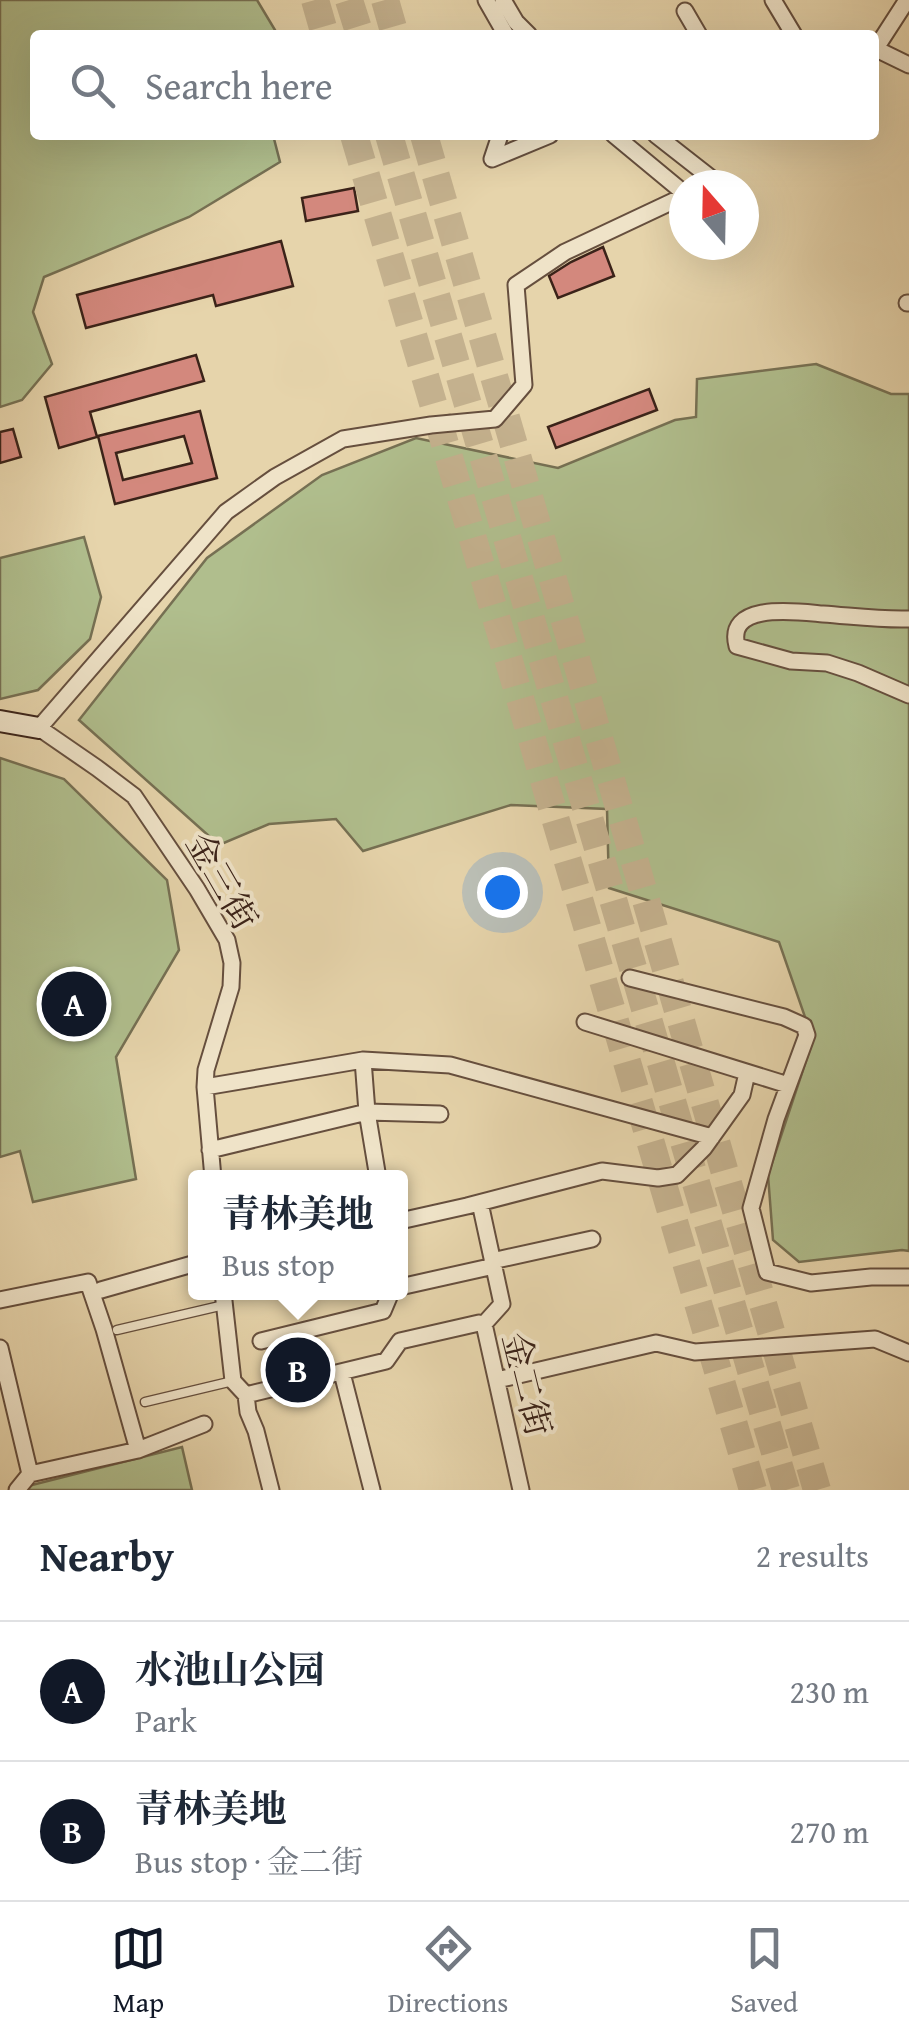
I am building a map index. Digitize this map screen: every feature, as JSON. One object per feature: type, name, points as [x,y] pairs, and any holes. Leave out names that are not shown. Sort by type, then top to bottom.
[{"type":"street","points":[[486,0],[503,30]]},
{"type":"street","points":[[503,0],[524,30]]},
{"type":"street","points":[[774,0],[791,30]]},
{"type":"street","points":[[879,42],[907,0]]},
{"type":"street","points":[[685,10],[695,30]]},
{"type":"street","points":[[879,50],[909,65]]},
{"type":"street","points":[[498,140],[492,159],[538,140]]},
{"type":"street","points":[[620,140],[669,182]]},
{"type":"street","points":[[662,140],[701,170]]},
{"type":"street","points":[[0,720],[39,728],[226,512],[275,476],[343,439],[495,418],[524,385],[516,285],[565,252],[669,202]]},
{"type":"street","points":[[909,620],[788,610],[745,620],[737,628],[735,640],[747,651],[790,661],[827,663],[909,695]]},
{"type":"street","name":"金三街","points":[[39,728],[134,796],[227,940],[232,987],[206,1070],[212,1170]]},
{"type":"street","points":[[630,978],[784,1017],[804,1026],[807,1035],[776,1119],[751,1208],[767,1272],[810,1283],[909,1277]]},
{"type":"street","points":[[585,1022],[788,1085]]},
{"type":"street","points":[[205,1087],[364,1060],[450,1065],[712,1137]]},
{"type":"street","points":[[364,1060],[377,1170]]},
{"type":"street","points":[[408,1219],[602,1171],[658,1178],[677,1175],[712,1137],[742,1095],[747,1072]]},
{"type":"street","points":[[210,1150],[367,1112],[440,1114]]},
{"type":"street","points":[[480,1203],[502,1304],[484,1324]]},
{"type":"street","points":[[408,1285],[592,1239]]},
{"type":"street","points":[[101,1290],[188,1265]]},
{"type":"street","points":[[0,1300],[88,1282],[138,1450]]},
{"type":"street","points":[[224,1300],[233,1381],[246,1395],[271,1490]]},
{"type":"street","points":[[261,1341],[384,1311],[388,1300]]},
{"type":"street","name":"金二街","points":[[246,1395],[386,1361],[400,1341],[484,1324],[521,1490]]},
{"type":"street","points":[[497,1380],[656,1343],[695,1352],[875,1339],[909,1353]]},
{"type":"street","points":[[0,1348],[30,1474]]},
{"type":"street","points":[[342,1373],[372,1490]]},
{"type":"street","points":[[18,1490],[30,1474],[138,1450],[204,1424]]},
{"type":"lane","points":[[117,1330],[221,1300]]},
{"type":"lane","points":[[145,1402],[233,1381]]},
{"type":"green space","points":[[0,0],[257,0],[275,30],[30,30],[30,140],[274,140],[280,162],[189,217],[44,277],[33,312],[52,364],[22,400],[0,407]]},
{"type":"green space","points":[[816,364],[891,394],[909,394],[909,1251],[799,1262],[773,1240],[768,1175],[813,1040],[779,942],[609,888],[607,809],[511,805],[363,851],[336,819],[269,824],[219,845],[79,720],[207,558],[322,475],[416,438],[558,468],[675,420],[696,417],[697,379]]},
{"type":"green space","points":[[84,537],[101,597],[90,639],[38,690],[0,699],[0,558]]},
{"type":"green space","points":[[0,758],[64,779],[167,880],[179,950],[116,1057],[136,1179],[33,1202],[20,1151],[0,1157]]},
{"type":"green space","points":[[182,1447],[192,1490],[27,1490],[28,1486]]},
{"type":"building","points":[[354,188],[358,211],[306,221],[302,198]]},
{"type":"building","points":[[281,241],[293,286],[216,306],[213,295],[86,328],[77,295]]},
{"type":"building","points":[[603,247],[614,276],[558,298],[549,276]]},
{"type":"building","points":[[196,355],[204,381],[90,412],[97,437],[59,448],[45,397]]},
{"type":"building","points":[[649,389],[657,410],[556,448],[548,427]]},
{"type":"building","points":[[200,411],[217,478],[115,504],[98,436]],"holes":[[[184,436],[192,463],[123,480],[116,453]]]},
{"type":"building","points":[[13,429],[21,457],[0,463],[0,432]]},
{"type":"tunnel","points":[[315,0],[324,30]]},
{"type":"tunnel","points":[[349,0],[358,30]]},
{"type":"tunnel","points":[[385,0],[394,30]]},
{"type":"tunnel","points":[[355,140],[753,1490]]},
{"type":"tunnel","points":[[390,140],[786,1490]]},
{"type":"tunnel","points":[[425,140],[817,1490]]},
{"type":"place","name":"水池山公园","points":[[74,1004]]},
{"type":"place","name":"青林美地","points":[[298,1370]]}]
